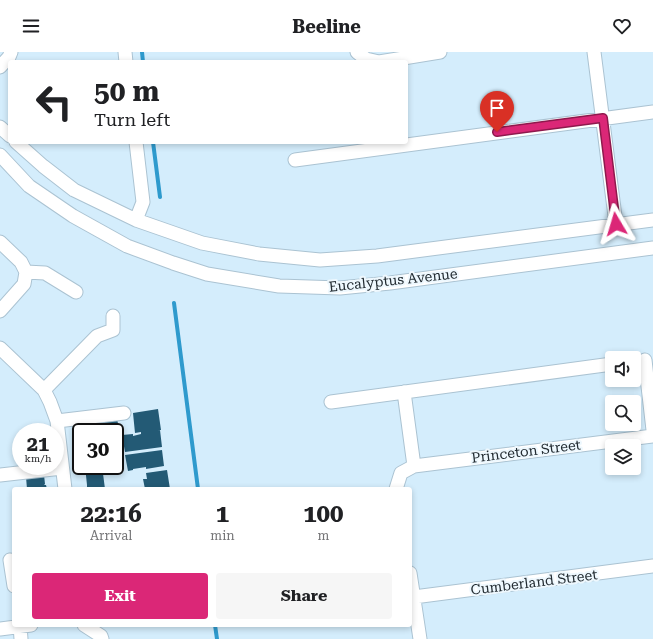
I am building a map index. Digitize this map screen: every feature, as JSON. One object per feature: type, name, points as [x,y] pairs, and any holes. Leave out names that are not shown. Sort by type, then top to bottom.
[{"type":"street","points":[[4,67],[11,52]]},
{"type":"street","points":[[391,60],[440,52]]},
{"type":"street","points":[[594,52],[616,224]]},
{"type":"street","points":[[358,56],[370,60]]},
{"type":"street","points":[[408,141],[653,112]]},
{"type":"street","points":[[0,127],[8,134]]},
{"type":"street","name":"Eucalyptus Avenue","points":[[18,144],[43,166],[74,190],[136,220],[202,243],[259,254],[320,260],[377,256],[653,220]]},
{"type":"street","points":[[136,144],[143,202],[136,220]]},
{"type":"street","points":[[295,160],[361,146],[378,144]]},
{"type":"street","name":"Eucalyptus Avenue","points":[[0,155],[29,186],[72,216],[127,246],[207,274],[279,286],[340,288],[390,283],[653,248]]},
{"type":"street","points":[[0,242],[21,262],[26,272],[24,284],[0,310]]},
{"type":"street","points":[[26,272],[45,273],[76,292]]},
{"type":"street","points":[[44,390],[97,336],[113,330],[113,316]]},
{"type":"street","points":[[0,348],[44,390],[57,421],[124,413]]},
{"type":"street","points":[[644,360],[653,430]]},
{"type":"street","points":[[331,402],[605,365]]},
{"type":"street","points":[[404,392],[414,466]]},
{"type":"street","name":"Princeton Street","points":[[397,487],[401,473],[414,466],[653,436]]},
{"type":"street","points":[[0,475],[12,474]]},
{"type":"street","points":[[63,475],[65,487]]},
{"type":"street","points":[[10,560],[12,573]]},
{"type":"street","name":"Cumberland Street","points":[[414,597],[653,566]]},
{"type":"street","points":[[412,585],[420,639]]},
{"type":"street","points":[[87,627],[101,636],[102,639]]},
{"type":"street","points":[[0,629],[23,629]]},
{"type":"building","points":[[158,409],[162,447],[125,452],[124,435],[133,434],[133,436],[141,434],[141,432],[135,433],[133,413]]},
{"type":"building","points":[[117,419],[118,423],[99,423]]},
{"type":"building","points":[[162,450],[164,466],[146,469],[146,467],[128,471],[125,455]]},
{"type":"building","points":[[167,470],[170,487],[145,487],[143,479],[147,479],[146,473]]},
{"type":"building","points":[[44,475],[44,485],[46,485],[46,487],[27,487],[26,477]]},
{"type":"building","points":[[86,475],[103,475],[105,487],[87,487]]},
{"type":"waterway","points":[[142,52],[143,60]]},
{"type":"waterway","points":[[153,144],[160,197]]},
{"type":"waterway","points":[[174,303],[198,487]]},
{"type":"waterway","points":[[215,627],[217,639]]},
{"type":"route","points":[[497,132],[603,118],[616,224]]}]
